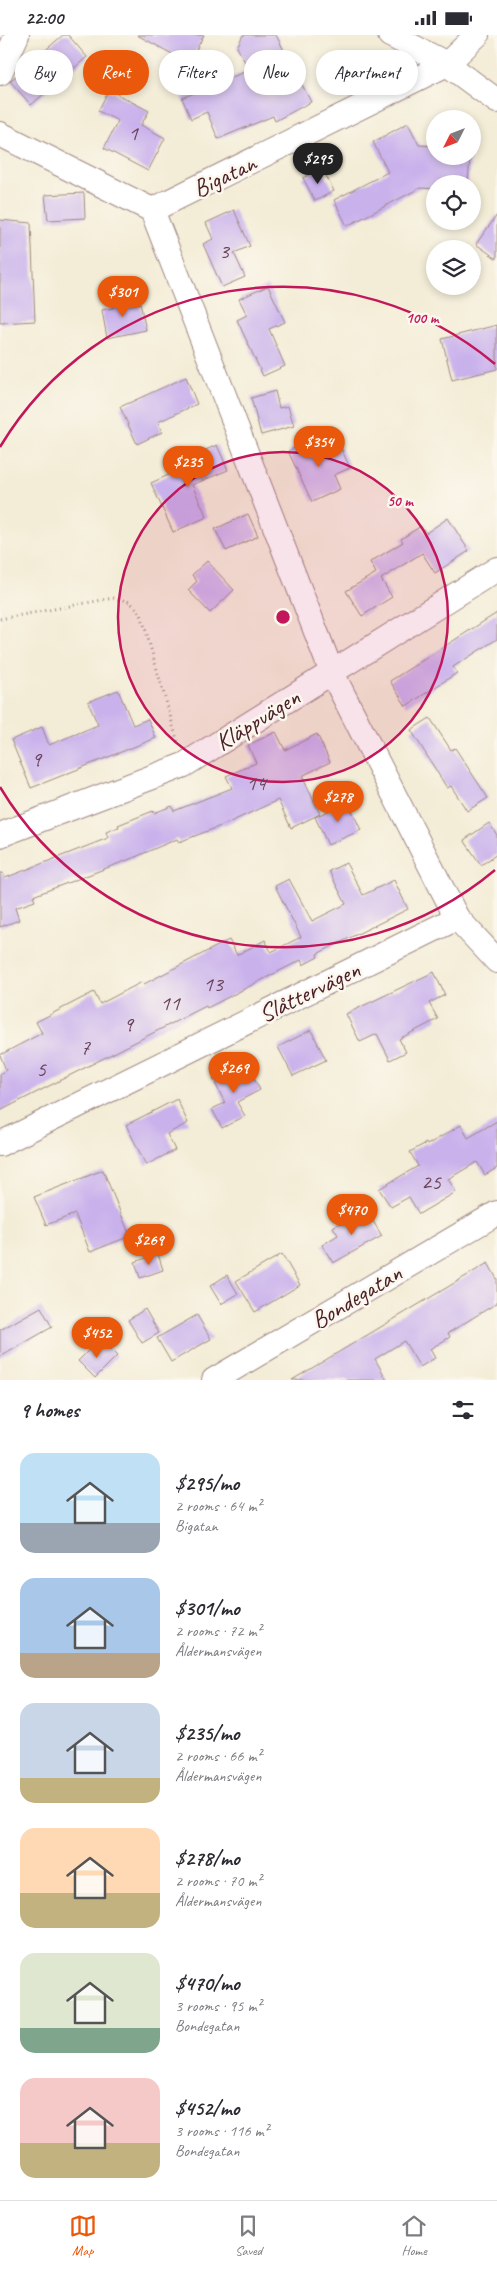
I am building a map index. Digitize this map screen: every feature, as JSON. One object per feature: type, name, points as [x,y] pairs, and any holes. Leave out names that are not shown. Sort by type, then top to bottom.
[{"type":"street","points":[[0,73],[17,35]]},
{"type":"street","points":[[390,35],[447,64],[497,101]]},
{"type":"street","name":"Bigatan","points":[[152,211],[447,64],[476,35]]},
{"type":"street","points":[[0,134],[152,211],[332,673],[457,918],[497,961]]},
{"type":"street","name":"Kläppvägen","points":[[0,835],[184,765],[497,569]]},
{"type":"street","name":"Slåttervägen","points":[[0,1145],[457,918]]},
{"type":"street","name":"Bondegatan","points":[[214,1380],[497,1213]]},
{"type":"path","points":[[0,619],[113,597],[122,598],[136,607],[141,614],[184,765]]},
{"type":"building","points":[[63,35],[68,35],[83,52],[83,60],[73,69],[73,50],[46,50]]},
{"type":"building","points":[[137,35],[204,35],[196,50],[165,50]]},
{"type":"building","points":[[243,35],[276,35],[284,50],[244,50],[244,60],[237,47]]},
{"type":"building","points":[[244,72],[244,95],[306,95],[306,92],[311,102],[275,121],[273,116],[218,139],[207,112],[191,119],[182,98],[189,95],[234,95],[234,76]]},
{"type":"building","points":[[15,77],[15,87],[10,81]]},
{"type":"building","points":[[22,95],[43,95],[31,105]]},
{"type":"building","points":[[106,95],[119,95],[149,111],[141,125],[165,138],[148,171],[104,148],[118,121],[98,111]]},
{"type":"building","points":[[408,123],[419,145],[426,145],[426,165],[469,165],[469,175],[426,175],[426,188],[420,188],[347,226],[334,200],[388,172],[373,142]]},
{"type":"building","points":[[322,168],[334,191],[315,201],[303,178]]},
{"type":"building","points":[[84,193],[85,218],[48,220],[45,195]]},
{"type":"building","points":[[234,210],[250,246],[234,253],[245,277],[222,287],[203,244],[213,239],[206,223]]},
{"type":"building","points":[[497,215],[497,259],[481,248],[481,240],[479,240]]},
{"type":"building","points":[[0,220],[31,223],[35,321],[0,323]]},
{"type":"building","points":[[268,286],[285,322],[269,329],[285,366],[263,376],[237,320],[247,315],[239,299]]},
{"type":"building","points":[[129,296],[130,305],[140,303],[146,330],[107,338],[102,310],[113,308],[111,300]]},
{"type":"building","points":[[497,325],[497,369],[452,380],[442,339]]},
{"type":"building","points":[[186,377],[197,404],[158,422],[162,432],[137,444],[120,407]]},
{"type":"building","points":[[275,391],[279,408],[288,406],[294,426],[261,435],[251,398]]},
{"type":"building","points":[[316,438],[324,454],[340,446],[350,468],[334,475],[340,489],[312,502],[288,451]]},
{"type":"building","points":[[217,445],[228,470],[192,485],[207,517],[173,532],[151,483],[186,467],[183,460]]},
{"type":"building","points":[[248,514],[258,536],[226,551],[215,529]]},
{"type":"building","points":[[448,518],[469,551],[435,573],[422,553],[381,579],[392,597],[362,616],[346,591],[376,573],[370,562],[403,542],[401,539],[421,526],[426,533]]},
{"type":"building","points":[[207,561],[234,590],[210,613],[188,590],[197,581],[192,575]]},
{"type":"building","points":[[497,613],[497,639],[453,667],[457,673],[406,706],[390,681]]},
{"type":"building","points":[[118,690],[133,725],[148,719],[156,738],[31,788],[11,740],[42,727],[49,745],[98,725],[88,702]]},
{"type":"building","points":[[430,718],[451,750],[455,748],[488,798],[467,811],[451,786],[447,788],[411,730]]},
{"type":"building","points":[[276,732],[285,750],[317,734],[330,762],[302,776],[320,814],[291,828],[278,800],[226,824],[179,842],[177,839],[33,896],[35,901],[15,908],[19,920],[0,927],[0,873],[3,873],[5,878],[108,838],[106,832],[153,811],[154,813],[172,806],[174,811],[232,788],[226,776],[256,763],[248,745]]},
{"type":"building","points":[[348,802],[361,830],[328,845],[315,817]]},
{"type":"building","points":[[489,823],[497,835],[497,854],[481,865],[464,840]]},
{"type":"building","points":[[346,863],[363,895],[394,880],[408,909],[317,954],[318,957],[303,965],[301,960],[0,1111],[0,1074],[6,1070],[0,1055],[42,1033],[36,1022],[94,992],[100,1004],[142,982],[144,984],[229,940],[237,955],[265,940],[271,952],[301,937],[275,886],[289,879],[312,921],[346,904],[329,871]]},
{"type":"building","points":[[434,972],[445,995],[429,1003],[438,1019],[399,1039],[406,1052],[390,1060],[377,1034],[360,1042],[346,1014]]},
{"type":"building","points":[[311,1030],[326,1060],[293,1076],[278,1047]]},
{"type":"building","points":[[246,1063],[260,1090],[237,1102],[245,1116],[222,1128],[212,1109],[225,1103],[213,1079]]},
{"type":"building","points":[[177,1099],[188,1123],[167,1134],[175,1150],[146,1165],[126,1125]]},
{"type":"building","points":[[497,1121],[497,1168],[485,1175],[477,1162],[448,1179],[456,1192],[419,1214],[409,1197],[391,1207],[379,1189],[418,1166],[410,1152],[426,1143],[427,1145],[461,1125],[468,1138]]},
{"type":"building","points":[[103,1170],[130,1236],[90,1252],[75,1214],[46,1225],[34,1197]]},
{"type":"building","points":[[365,1208],[382,1236],[333,1263],[322,1245],[338,1235],[333,1227]]},
{"type":"building","points":[[158,1254],[163,1270],[140,1278],[135,1262]]},
{"type":"building","points":[[282,1254],[300,1285],[255,1312],[236,1281]]},
{"type":"building","points":[[488,1263],[497,1279],[497,1303],[448,1333],[450,1337],[430,1349],[435,1358],[420,1367],[404,1341],[375,1359],[387,1380],[292,1380]]},
{"type":"building","points":[[227,1275],[238,1294],[221,1304],[210,1286]]},
{"type":"building","points":[[41,1307],[52,1327],[0,1357],[0,1330]]},
{"type":"building","points":[[145,1309],[159,1333],[142,1343],[128,1320]]},
{"type":"building","points":[[197,1315],[211,1339],[171,1362],[157,1338]]},
{"type":"building","points":[[100,1339],[117,1356],[95,1378],[78,1361]]}]
